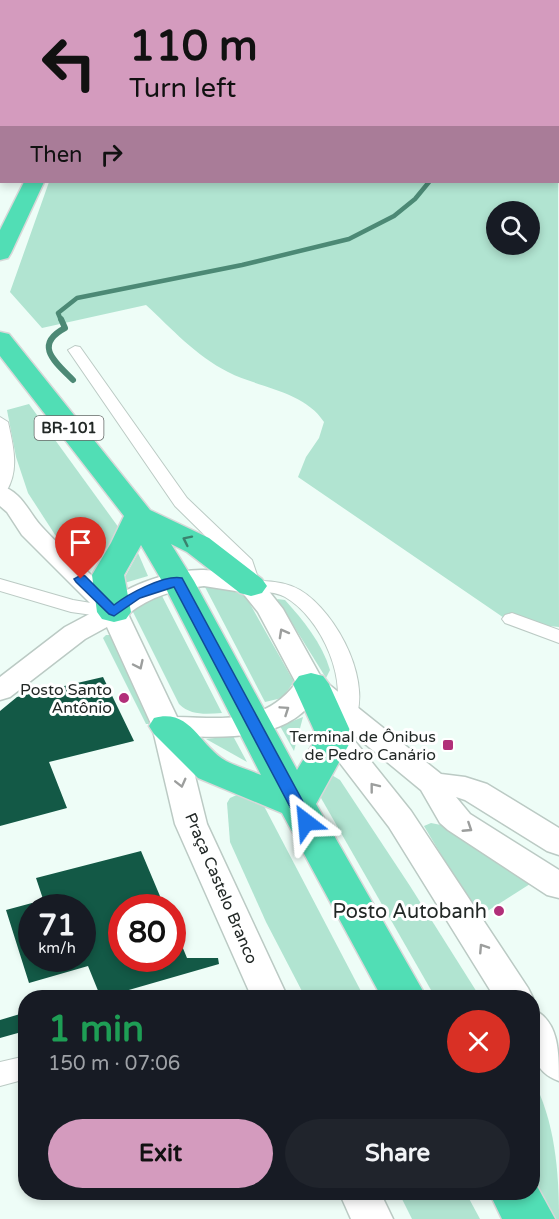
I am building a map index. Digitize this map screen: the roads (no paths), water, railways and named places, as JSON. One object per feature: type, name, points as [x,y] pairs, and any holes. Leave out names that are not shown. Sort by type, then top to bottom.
[{"type":"highway","points":[[0,253],[34,183]]},
{"type":"highway","name":"BR-101","points":[[0,339],[139,516],[178,581],[251,723],[401,990]]},
{"type":"highway","points":[[114,612],[108,574],[127,543],[139,516],[198,545],[251,586]]},
{"type":"highway","points":[[167,726],[211,769],[296,804],[341,726],[311,684]]},
{"type":"highway","points":[[518,1200],[529,1219]]},
{"type":"main road","points":[[0,490],[16,507],[31,530],[114,612]]},
{"type":"main road","points":[[0,691],[75,633],[114,612],[135,595],[178,581],[204,578],[251,586],[270,609],[311,684],[288,711],[251,723],[221,727],[167,726]]},
{"type":"main road","name":"Praça Castelo Branco","points":[[114,612],[167,726],[191,824],[266,990]]},
{"type":"main road","points":[[341,726],[434,789],[459,822],[559,886]]},
{"type":"main road","points":[[341,726],[510,990]]},
{"type":"main road","points":[[400,819],[434,789],[465,788],[476,792],[559,843]]},
{"type":"main road","points":[[540,1036],[559,1065]]},
{"type":"main road","points":[[363,1200],[372,1219]]},
{"type":"street","points":[[75,350],[181,502],[245,564],[251,586],[276,587],[296,595],[319,619],[348,674],[341,726]]},
{"type":"street","points":[[0,422],[8,455],[6,473],[0,490]]},
{"type":"street","points":[[0,585],[71,606],[114,612]]},
{"type":"street","points":[[512,619],[559,637]]},
{"type":"street","points":[[0,1074],[18,1069]]},
{"type":"waterway","points":[[61,320],[58,313],[77,298],[242,265],[349,239],[394,216],[415,199],[428,183]]},
{"type":"waterway","points":[[61,319],[65,328],[55,334],[50,341],[50,354],[73,380]]},
{"type":"place","name":"Posto Santo Antônio","points":[[124,698]]},
{"type":"place","name":"Terminal de Ônibus de Pedro Canário","points":[[448,745]]},
{"type":"place","name":"Posto Autobanh","points":[[499,911]]}]
